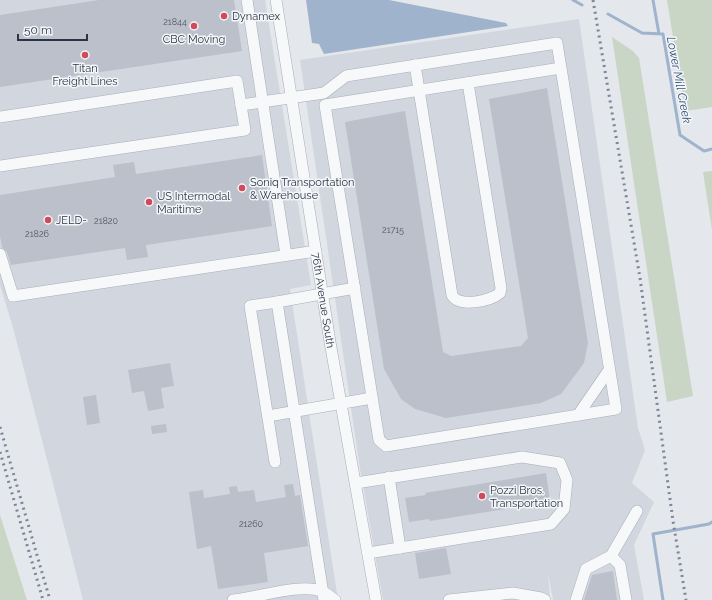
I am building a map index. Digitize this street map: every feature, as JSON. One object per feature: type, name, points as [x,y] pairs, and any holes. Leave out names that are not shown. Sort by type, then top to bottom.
[{"type":"street","points":[[247,0],[286,256]]},
{"type":"street","name":"76th Avenue South","points":[[276,0],[322,294],[376,600]]},
{"type":"street","points":[[241,105],[324,93],[346,76],[557,43],[616,409],[386,446],[379,440],[325,105],[561,68]]},
{"type":"street","points":[[415,65],[452,295],[458,300],[467,302],[492,298],[500,293],[468,82]]},
{"type":"street","points":[[0,117],[238,81],[245,130],[0,166]]},
{"type":"street","points":[[0,254],[13,296],[316,251]]},
{"type":"street","points":[[275,462],[250,306],[355,288]]},
{"type":"street","points":[[277,302],[323,596]]},
{"type":"street","points":[[578,415],[609,370]]},
{"type":"street","points":[[268,416],[372,398]]},
{"type":"street","points":[[356,482],[522,457],[560,463],[567,480],[564,509],[551,524],[368,553]]},
{"type":"street","points":[[389,478],[400,548]]},
{"type":"street","points":[[576,600],[586,569],[611,556],[637,511]]},
{"type":"street","points":[[611,556],[620,565],[626,600]]},
{"type":"street","points":[[233,600],[308,589],[335,600]]},
{"type":"street","points":[[449,600],[513,593],[540,599]]},
{"type":"shaded area","points":[[0,0],[265,0],[311,285],[290,289],[338,600],[83,600],[14,331],[0,285]]},
{"type":"shaded area","points":[[579,19],[638,428],[645,450],[632,483],[654,502],[634,545],[644,600],[553,600],[548,573],[550,600],[383,600],[360,469],[300,60]]},
{"type":"green space","points":[[667,0],[712,0],[712,107],[685,111]]},
{"type":"green space","points":[[612,37],[633,51],[639,58],[693,396],[667,402]]},
{"type":"green space","points":[[712,171],[712,230],[703,172]]},
{"type":"green space","points":[[0,515],[27,600],[0,600]]},
{"type":"water","points":[[306,0],[389,0],[506,23],[508,26],[324,54],[319,44],[312,43]]},
{"type":"building","points":[[99,0],[234,0],[242,51],[0,87],[0,15]]},
{"type":"building","points":[[547,88],[588,343],[584,363],[561,394],[541,403],[446,418],[415,409],[401,399],[384,369],[345,122],[405,111],[443,352],[451,356],[521,346],[528,338],[489,99]]},
{"type":"building","points":[[262,155],[272,226],[146,245],[148,257],[127,260],[125,248],[11,265],[7,252],[2,247],[0,236],[0,195],[115,177],[113,165],[134,162],[136,174]]},
{"type":"building","points":[[170,363],[174,386],[161,388],[164,408],[148,411],[144,391],[132,393],[128,370]]},
{"type":"building","points":[[96,395],[100,423],[87,425],[83,397]]},
{"type":"building","points":[[166,424],[167,432],[152,434],[151,426]]},
{"type":"building","name":"Pozzi Bros. Transportation","points":[[546,473],[550,502],[430,521],[429,519],[409,522],[405,498],[426,495],[425,493]]},
{"type":"building","points":[[293,484],[295,496],[300,495],[308,546],[264,553],[268,582],[218,589],[211,546],[197,549],[189,492],[203,490],[204,498],[230,494],[229,487],[237,486],[238,492],[254,490],[256,502],[286,497],[284,485]]},
{"type":"building","points":[[446,548],[451,574],[419,579],[415,553]]},
{"type":"building","points":[[613,571],[617,600],[584,600],[592,575]]},
{"type":"waterway","name":"Lower Mill Creek","points":[[573,0],[582,5]]},
{"type":"waterway","points":[[653,0],[659,34]]},
{"type":"waterway","name":"Lower Mill Creek","points":[[608,14],[642,33],[663,34],[680,135],[704,151],[712,149]]},
{"type":"waterway","name":"Lower Mill Creek","points":[[663,600],[653,534],[709,524],[712,522]]},
{"type":"railway","points":[[593,0],[640,278],[673,521],[686,600]]},
{"type":"railway","points":[[0,427],[50,600]]},
{"type":"railway","points":[[0,452],[43,600]]},
{"type":"place","name":"Dynamex","points":[[224,16]]},
{"type":"place","name":"CBC Moving","points":[[194,26]]},
{"type":"place","name":"Titan Freight Lines","points":[[85,55]]},
{"type":"place","name":"Soniq Transportation & Warehouse","points":[[242,188]]},
{"type":"place","name":"US Intermodal Maritime","points":[[149,202]]},
{"type":"place","name":"JELD-","points":[[48,220]]},
{"type":"place","name":"Pozzi Bros. Transportation","points":[[482,496]]}]
